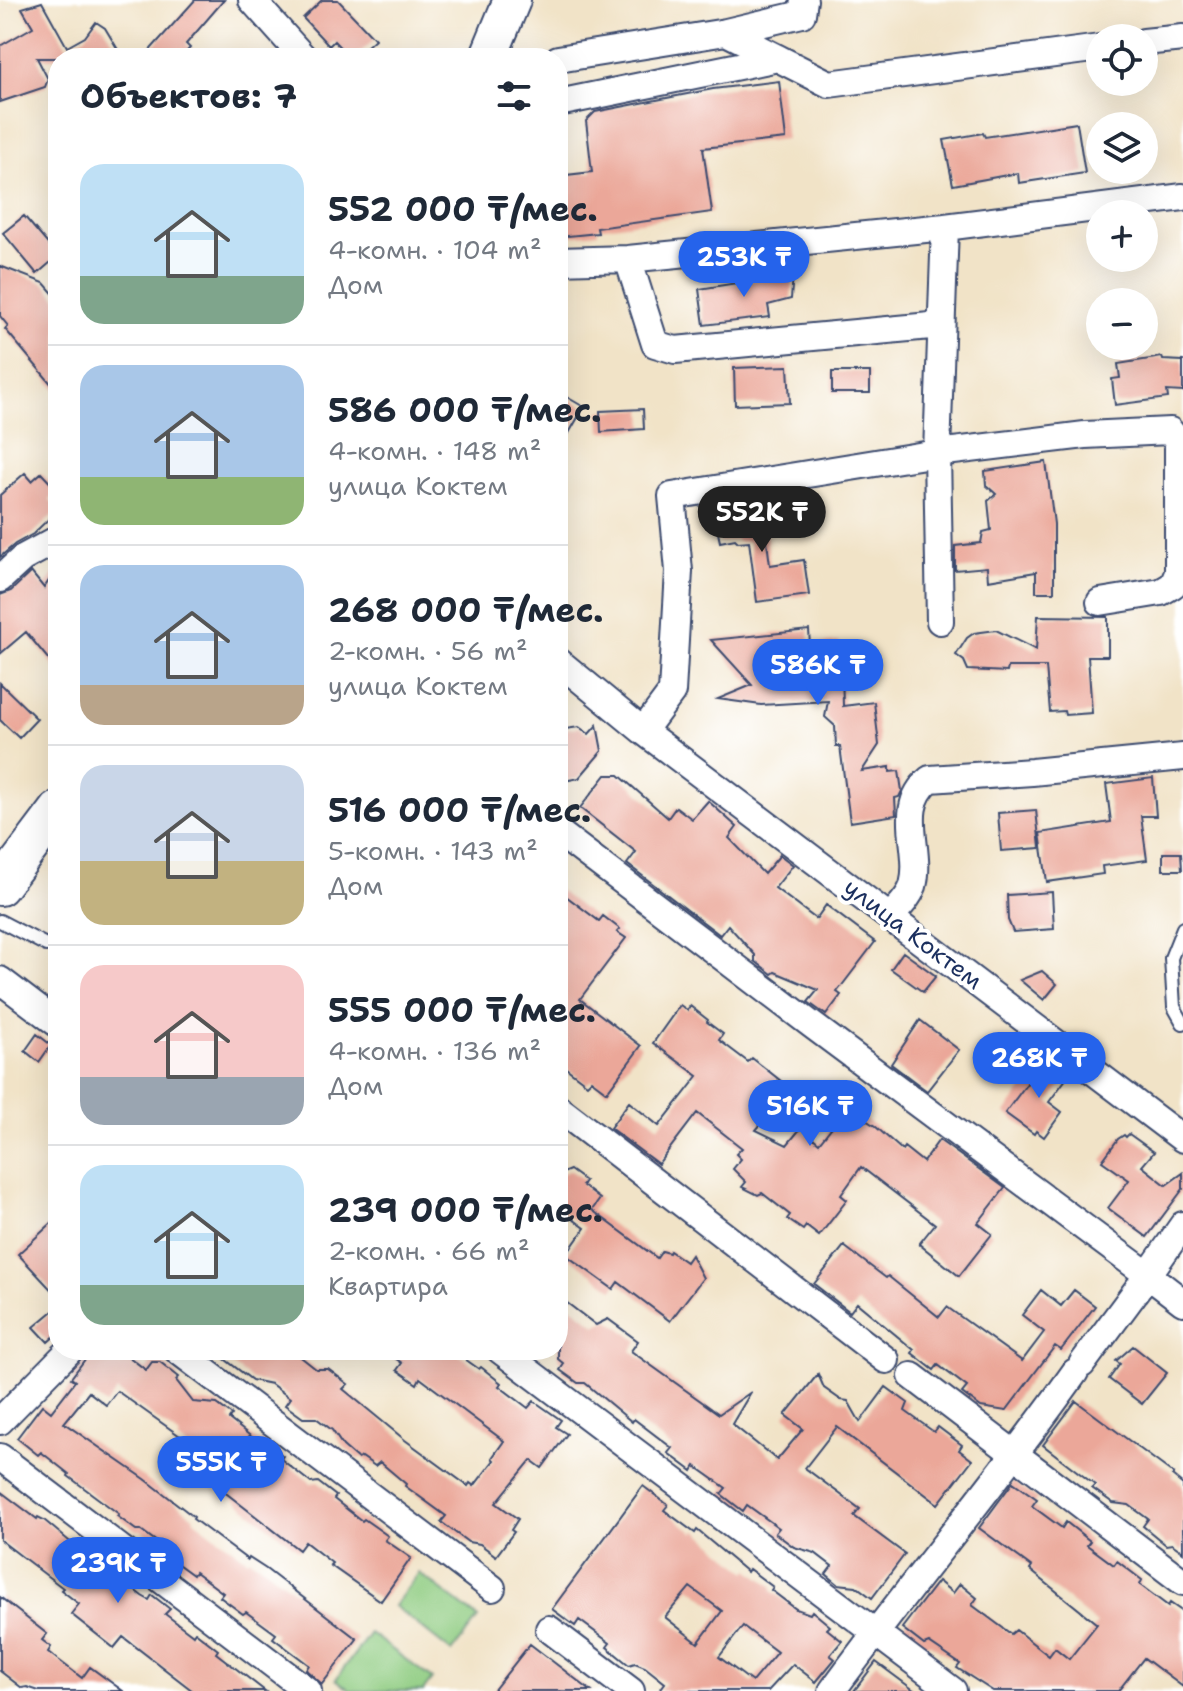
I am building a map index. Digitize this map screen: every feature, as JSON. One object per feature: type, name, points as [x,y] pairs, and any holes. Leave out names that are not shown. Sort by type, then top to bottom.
[{"type":"main road","points":[[498,48],[512,0]]},
{"type":"main road","points":[[3,875],[48,822]]},
{"type":"street","points":[[252,0],[295,48]]},
{"type":"street","points":[[568,57],[726,32],[802,14],[804,0]]},
{"type":"street","points":[[726,32],[829,84],[1086,50]]},
{"type":"street","points":[[1158,41],[1183,38]]},
{"type":"street","points":[[568,101],[778,58]]},
{"type":"street","points":[[568,261],[628,259],[945,227],[1183,197]]},
{"type":"street","points":[[940,621],[937,453],[945,227]]},
{"type":"street","points":[[628,259],[655,344],[675,350],[941,325]]},
{"type":"street","points":[[643,731],[672,692],[679,571],[672,496],[937,453],[1085,435],[1161,430],[1176,436],[1178,573],[1173,585],[1161,592],[1100,602]]},
{"type":"street","points":[[0,579],[23,558],[48,544]]},
{"type":"street","name":"улица Коктем","points":[[568,669],[643,731],[1183,1139]]},
{"type":"street","points":[[891,916],[909,896],[914,883],[912,802],[918,788],[930,779],[1183,757]]},
{"type":"street","points":[[568,840],[1183,1302]]},
{"type":"street","points":[[0,980],[48,1016]]},
{"type":"street","points":[[568,1116],[886,1360]]},
{"type":"street","points":[[832,1691],[1015,1457],[1183,1225]]},
{"type":"street","points":[[0,1421],[60,1360]]},
{"type":"street","points":[[190,1360],[492,1588]]},
{"type":"street","points":[[513,1360],[953,1691]]},
{"type":"street","points":[[912,1376],[1183,1582]]},
{"type":"street","points":[[0,1457],[308,1691]]},
{"type":"street","points":[[549,1629],[631,1691]]},
{"type":"lane","points":[[0,921],[48,944]]},
{"type":"lane","points":[[1183,928],[1171,958],[1174,1007],[1183,1023]]},
{"type":"green space","points":[[419,1573],[478,1618],[452,1652],[394,1606]]},
{"type":"green space","points":[[370,1633],[432,1679],[423,1691],[351,1691],[336,1679]]},
{"type":"building","points":[[195,0],[224,0],[186,44],[190,48],[152,48]]},
{"type":"building","points":[[322,0],[338,0],[375,39],[365,48],[341,48],[334,41],[329,46],[303,18]]},
{"type":"building","points":[[42,2],[67,47],[85,37],[96,22],[105,28],[117,48],[48,48],[48,58],[37,58],[48,79],[45,87],[0,102],[0,46],[33,27],[22,8]]},
{"type":"building","points":[[779,81],[786,139],[703,148],[712,212],[597,228],[598,233],[568,236],[568,175],[592,172],[586,121],[595,112],[713,89]]},
{"type":"building","points":[[1077,123],[1085,173],[1019,183],[1018,173],[953,185],[944,140]]},
{"type":"building","points":[[24,216],[48,244],[48,265],[37,274],[3,233]]},
{"type":"building","points":[[0,266],[44,283],[48,288],[48,380],[5,329],[8,326],[0,316]]},
{"type":"building","points":[[793,274],[791,299],[768,305],[770,317],[704,325],[699,289]]},
{"type":"building","points":[[1158,358],[1183,361],[1183,392],[1167,391],[1168,398],[1115,405],[1112,379],[1120,378],[1118,364]]},
{"type":"building","points":[[788,366],[790,403],[735,405],[734,368]]},
{"type":"building","points":[[832,372],[870,372],[870,393],[832,393]]},
{"type":"building","points":[[568,398],[584,407],[568,435]]},
{"type":"building","points":[[643,409],[644,429],[601,432],[600,411]]},
{"type":"building","points":[[1046,462],[1054,524],[1054,592],[1036,592],[1036,572],[988,580],[987,567],[955,570],[955,546],[981,543],[983,532],[991,530],[988,501],[996,494],[986,485],[985,471]]},
{"type":"building","points":[[25,473],[32,481],[41,473],[48,480],[48,520],[0,557],[0,495]]},
{"type":"building","points":[[758,503],[760,511],[763,511],[770,565],[804,560],[809,595],[757,602],[749,541],[738,542],[735,539],[720,542],[714,514],[719,509]]},
{"type":"building","points":[[31,572],[44,588],[48,582],[48,659],[26,632],[0,654],[0,595],[11,591]]},
{"type":"building","points":[[1038,616],[1108,617],[1108,656],[1088,656],[1092,713],[1065,715],[1064,711],[1050,712],[1046,667],[1008,667],[1007,672],[968,670],[964,661],[956,655],[974,633],[996,630],[1036,650]]},
{"type":"building","points":[[809,630],[810,645],[839,642],[840,650],[849,652],[849,669],[842,670],[843,706],[874,702],[879,745],[862,771],[890,767],[890,772],[899,771],[902,791],[895,798],[896,815],[850,822],[840,746],[836,746],[835,726],[825,717],[828,701],[761,705],[718,699],[752,685],[711,640]]},
{"type":"building","points":[[0,683],[37,719],[19,738],[0,720]]},
{"type":"building","points":[[597,725],[602,751],[579,778],[568,780],[568,729],[579,727],[589,734]]},
{"type":"building","points":[[606,775],[619,775],[668,818],[676,807],[692,819],[708,801],[737,827],[729,838],[764,874],[780,855],[793,865],[775,888],[816,919],[826,905],[875,942],[837,992],[841,995],[826,1015],[808,1002],[818,990],[775,972],[772,974],[755,961],[755,955],[728,925],[720,935],[627,864],[636,852],[580,808]]},
{"type":"building","points":[[1153,778],[1156,816],[1141,816],[1147,860],[1102,866],[1103,874],[1047,882],[1040,833],[1111,822],[1106,784]]},
{"type":"building","points":[[1036,810],[1040,848],[1001,851],[998,813]]},
{"type":"building","points":[[1163,853],[1181,853],[1182,870],[1163,870]]},
{"type":"building","points":[[1052,892],[1054,929],[1013,932],[1008,920],[1007,895]]},
{"type":"building","points":[[568,898],[599,921],[603,916],[626,938],[580,999],[641,1046],[607,1092],[591,1080],[587,1084],[568,1070]]},
{"type":"building","points":[[903,952],[936,976],[923,992],[891,969]]},
{"type":"building","points":[[1042,971],[1057,984],[1044,1000],[1020,980]]},
{"type":"building","points":[[680,1005],[687,1010],[690,1006],[723,1034],[719,1040],[748,1062],[752,1058],[791,1089],[756,1130],[787,1145],[801,1128],[819,1143],[843,1113],[850,1118],[855,1113],[902,1150],[904,1147],[923,1162],[939,1140],[1005,1188],[978,1223],[992,1234],[959,1276],[919,1244],[935,1224],[861,1167],[841,1195],[847,1200],[819,1236],[806,1226],[803,1230],[787,1219],[790,1215],[762,1193],[758,1195],[742,1187],[746,1182],[733,1169],[741,1159],[736,1154],[742,1148],[697,1113],[658,1164],[610,1128],[629,1102],[659,1126],[698,1076],[653,1043]]},
{"type":"building","points":[[920,1020],[959,1050],[927,1091],[891,1064]]},
{"type":"building","points":[[37,1034],[48,1043],[48,1049],[39,1062],[25,1051]]},
{"type":"building","points":[[1046,1058],[1069,1075],[1049,1102],[1062,1112],[1044,1137],[1036,1131],[1034,1134],[1005,1113]]},
{"type":"building","points":[[1129,1134],[1154,1152],[1142,1166],[1166,1185],[1183,1173],[1183,1189],[1147,1237],[1108,1208],[1129,1180],[1102,1161],[1118,1139]]},
{"type":"building","points":[[568,1171],[585,1181],[582,1185],[600,1199],[592,1210],[657,1258],[662,1251],[670,1251],[686,1262],[691,1255],[703,1278],[670,1321],[618,1282],[613,1289],[568,1256],[585,1228],[568,1215]]},
{"type":"building","points":[[48,1226],[48,1286],[18,1254]]},
{"type":"building","points":[[844,1246],[939,1317],[947,1307],[1022,1361],[1044,1332],[1022,1315],[1041,1290],[1061,1306],[1074,1290],[1095,1306],[1061,1350],[1055,1346],[1006,1411],[981,1407],[962,1393],[967,1387],[938,1365],[934,1370],[857,1303],[850,1312],[814,1284]]},
{"type":"building","points":[[568,1304],[596,1325],[608,1319],[638,1341],[631,1351],[719,1414],[751,1392],[732,1424],[777,1460],[803,1429],[785,1415],[818,1374],[824,1388],[841,1400],[848,1401],[860,1422],[886,1387],[908,1403],[905,1411],[934,1432],[938,1427],[962,1445],[959,1450],[972,1460],[938,1504],[837,1427],[805,1468],[860,1509],[854,1516],[905,1554],[872,1598],[856,1586],[838,1584],[826,1574],[832,1566],[815,1553],[794,1547],[775,1533],[779,1528],[747,1505],[743,1511],[721,1494],[726,1488],[695,1466],[692,1471],[668,1453],[672,1448],[634,1419],[632,1422],[585,1383],[578,1383],[560,1370],[564,1364],[559,1360],[568,1360]]},
{"type":"building","points":[[48,1315],[48,1342],[34,1327]]},
{"type":"building","points":[[1133,1346],[1167,1373],[1142,1404],[1109,1379],[1120,1364],[1116,1361]]},
{"type":"building","points":[[84,1360],[133,1360],[146,1370],[152,1362],[160,1362],[179,1377],[176,1380],[193,1402],[217,1404],[232,1415],[229,1419],[258,1442],[266,1442],[283,1456],[281,1459],[311,1483],[318,1482],[336,1496],[334,1499],[388,1536],[385,1540],[411,1558],[381,1601],[330,1565],[332,1563],[305,1542],[299,1550],[222,1490],[230,1479],[178,1439],[180,1436],[117,1391],[106,1405],[89,1392],[64,1423],[145,1479],[193,1519],[248,1560],[266,1569],[357,1639],[322,1684],[306,1670],[309,1665],[273,1638],[276,1634],[220,1597],[223,1593],[171,1559],[174,1555],[117,1516],[119,1514],[41,1452],[38,1455],[17,1438],[42,1405],[51,1412],[75,1381],[71,1378]]},
{"type":"building","points":[[226,1360],[305,1360],[316,1369],[328,1369],[348,1384],[343,1389],[468,1486],[470,1483],[474,1486],[504,1441],[420,1378],[417,1384],[397,1370],[402,1363],[398,1360],[466,1360],[479,1369],[481,1367],[501,1383],[499,1386],[528,1408],[534,1401],[561,1420],[556,1427],[567,1434],[542,1468],[531,1460],[496,1503],[518,1519],[511,1530],[514,1532],[496,1556],[480,1544],[468,1542],[441,1522],[446,1516],[405,1486],[380,1462],[375,1466],[362,1457],[358,1459],[343,1446],[332,1430],[316,1418],[303,1418],[285,1405],[290,1398],[271,1384],[252,1380]]},
{"type":"building","points":[[1076,1401],[1174,1474],[1172,1476],[1183,1485],[1183,1552],[1172,1544],[1166,1545],[1143,1526],[1148,1519],[1129,1505],[1113,1503],[1043,1445]]},
{"type":"building","points":[[1013,1482],[1037,1499],[1032,1506],[1062,1528],[1066,1522],[1090,1541],[1087,1545],[1114,1565],[1117,1561],[1142,1580],[1140,1585],[1168,1606],[1170,1603],[1183,1612],[1183,1687],[1144,1658],[1118,1691],[993,1691],[957,1668],[960,1664],[929,1643],[924,1645],[902,1628],[938,1581],[953,1593],[960,1584],[977,1598],[972,1605],[1011,1634],[1016,1630],[1049,1656],[1055,1648],[1069,1659],[1097,1624],[1030,1570],[1032,1567],[979,1528]]},
{"type":"building","points":[[643,1486],[668,1505],[664,1510],[695,1533],[697,1530],[747,1572],[749,1569],[773,1587],[771,1590],[796,1609],[810,1614],[812,1611],[842,1641],[830,1655],[835,1659],[816,1682],[793,1664],[768,1691],[659,1691],[665,1683],[645,1667],[635,1663],[629,1665],[607,1647],[610,1643],[579,1620],[575,1626],[552,1609]],"holes":[[[690,1587],[722,1611],[698,1643],[665,1617]],[[743,1626],[777,1652],[752,1682],[719,1657]]]},
{"type":"building","points":[[0,1491],[37,1519],[44,1520],[87,1556],[94,1560],[97,1556],[113,1569],[111,1572],[142,1596],[149,1600],[152,1595],[170,1609],[165,1614],[193,1635],[195,1632],[218,1650],[216,1653],[265,1691],[193,1691],[123,1637],[114,1648],[71,1614],[79,1604],[61,1590],[63,1588],[0,1540]]},
{"type":"building","points":[[0,1597],[47,1634],[42,1640],[51,1647],[48,1652],[82,1678],[90,1667],[123,1691],[39,1691],[22,1688],[0,1671]]},
{"type":"building","points":[[530,1644],[591,1691],[493,1691]]},
{"type":"building","points":[[876,1662],[915,1691],[854,1691]]}]
